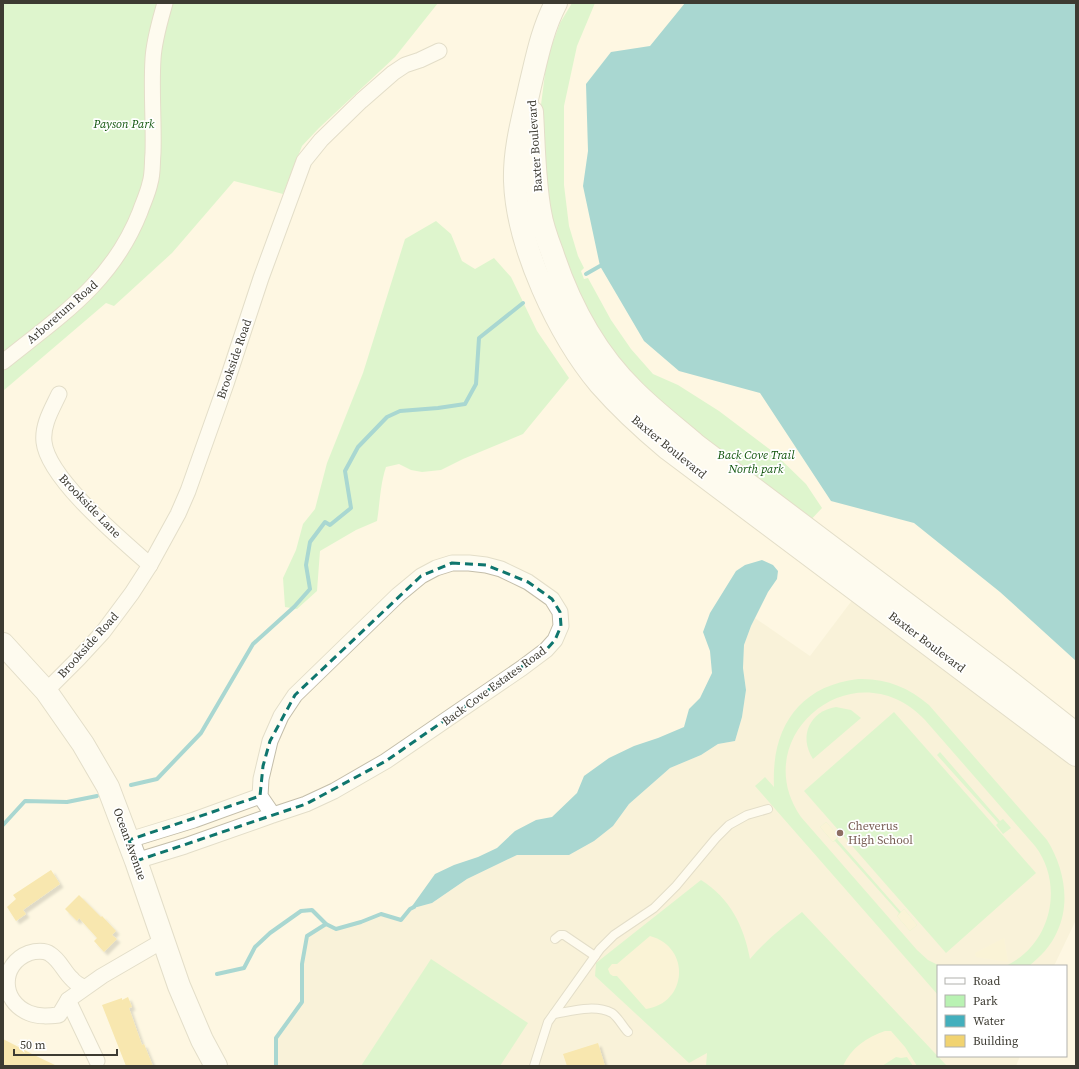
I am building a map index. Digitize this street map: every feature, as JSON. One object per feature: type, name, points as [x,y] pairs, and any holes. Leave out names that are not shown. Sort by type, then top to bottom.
[{"type":"street","name":"Arboretum Road","points":[[3,362],[90,290],[112,264],[123,248],[135,225],[150,184],[154,130],[153,58],[157,34],[165,3]]},
{"type":"street","name":"Baxter Boulevard","points":[[556,3],[543,33],[522,121],[516,155],[515,181],[517,206],[532,262],[547,297],[577,352],[599,383],[636,422],[668,449],[1076,755]]},
{"type":"street","name":"Brookside Road","points":[[46,691],[103,632],[132,593],[178,514],[188,491],[261,278],[304,161],[320,140],[393,73],[405,65],[420,60],[439,50]]},
{"type":"street","name":"Baxter Boulevard","points":[[531,84],[535,175],[540,212],[546,236],[558,271],[572,304],[585,328],[607,361],[639,396],[696,445],[1001,675],[1076,734]]},
{"type":"street","name":"Brookside Lane","points":[[60,394],[47,418],[44,442],[52,466],[67,486],[115,534],[150,564]]},
{"type":"street","name":"Back Cove Estates Road","points":[[136,860],[185,846],[306,804],[334,791],[386,761],[546,650],[555,640],[561,626],[560,612],[552,599],[528,582],[486,565],[452,563],[436,568],[421,576],[398,595],[295,695],[281,716],[270,741],[263,766],[260,796]]},
{"type":"street","name":"Ocean Avenue","points":[[3,644],[46,691],[83,744],[102,776],[114,800],[129,840],[179,986],[202,1040],[216,1066]]},
{"type":"street","points":[[129,840],[194,820],[260,796],[273,815]]},
{"type":"street","points":[[84,988],[71,979],[61,964],[49,953],[35,951],[20,956],[11,965],[6,975],[5,986],[9,997],[18,1007],[29,1013],[45,1017],[59,1015],[68,1000],[84,988],[164,940]]},
{"type":"street","points":[[68,1000],[97,1061]]},
{"type":"lane","points":[[534,1066],[548,1022],[600,949],[614,935],[654,908],[676,886],[716,838],[730,825],[747,815],[768,809]]},
{"type":"lane","points":[[555,939],[560,935],[564,935],[595,956]]},
{"type":"lane","points":[[554,1014],[584,1009],[600,1009],[613,1014],[628,1032]]},
{"type":"highlighted area","points":[[452,563],[486,565],[528,582],[552,599],[560,612],[561,626],[555,640],[546,650],[386,761],[306,804],[136,861],[129,840],[260,796],[263,766],[270,741],[295,695],[421,576]]},
{"type":"shaded area","name":"Cheverus High School","points":[[853,599],[1076,767],[1076,920],[1054,965],[937,965],[937,1057],[1020,1057],[1016,1066],[276,1066],[276,1038],[302,1002],[302,964],[307,936],[326,924],[336,929],[361,922],[381,914],[401,920],[410,909],[432,903],[467,879],[517,855],[569,855],[613,826],[629,804],[670,768],[701,755],[718,744],[735,741],[742,717],[746,690],[743,668],[744,645],[755,618],[810,656]]},
{"type":"green space","name":"Payson Park","points":[[3,3],[438,3],[395,57],[319,128],[302,146],[283,194],[234,181],[172,253],[114,306],[106,303],[3,391]]},
{"type":"green space","name":"Back Cove Trail North park","points":[[572,3],[595,3],[577,46],[564,106],[564,185],[569,226],[578,256],[584,268],[581,271],[584,279],[588,278],[611,320],[631,349],[653,374],[678,385],[719,411],[772,451],[806,484],[822,508],[806,525],[628,382],[562,277],[537,136],[547,58],[560,23]]},
{"type":"green space","points":[[436,221],[451,234],[462,261],[475,269],[494,258],[511,277],[537,331],[569,378],[523,434],[463,459],[441,470],[422,472],[411,470],[399,464],[386,467],[381,487],[377,521],[356,530],[320,551],[317,591],[297,609],[285,607],[283,578],[296,550],[303,524],[315,509],[327,463],[363,373],[405,239]]},
{"type":"green space","points":[[858,679],[878,680],[896,685],[913,693],[929,705],[1047,840],[1058,862],[1064,885],[1064,909],[1057,932],[1052,942],[1030,965],[1007,965],[1021,957],[1043,930],[1051,896],[1049,878],[1044,862],[1035,846],[925,720],[897,700],[868,693],[840,697],[816,710],[797,731],[787,757],[787,787],[801,817],[917,950],[928,960],[938,965],[937,994],[755,786],[765,777],[774,787],[774,766],[777,747],[783,729],[792,714],[804,701],[819,691],[837,683]]},
{"type":"green space","points":[[836,707],[851,710],[861,718],[813,759],[807,742],[809,726],[813,719],[819,714],[827,709]]},
{"type":"green space","points":[[894,712],[1036,873],[946,953],[804,791]]},
{"type":"green space","points":[[940,752],[1000,821],[1003,819],[1011,828],[1003,834],[996,825],[998,823],[937,755]]},
{"type":"green space","points":[[826,822],[839,836],[837,839],[901,912],[904,909],[917,925],[910,931],[897,916],[899,913],[835,841],[833,842],[820,827]]},
{"type":"green space","points":[[701,880],[720,895],[728,904],[740,924],[750,959],[768,940],[802,912],[947,1066],[706,1066],[707,1053],[689,1063],[595,976],[596,963]]},
{"type":"green space","points":[[431,959],[528,1023],[500,1066],[361,1066]]},
{"type":"sand","points":[[826,822],[839,836],[833,842],[820,827]]},
{"type":"sand","points":[[904,909],[917,925],[910,931],[897,916]]},
{"type":"sand","points":[[650,936],[663,942],[673,951],[678,962],[679,974],[677,986],[670,997],[660,1005],[646,1009],[617,976],[610,974],[608,969],[612,964],[617,964]]},
{"type":"sand","points":[[1004,938],[1008,962],[976,957],[975,953]]},
{"type":"sand","points":[[885,1031],[891,1031],[905,1047],[917,1066],[913,1066],[907,1057],[896,1057],[882,1066],[843,1066],[850,1054],[860,1044],[872,1036]]},
{"type":"water","points":[[685,3],[1076,3],[1076,661],[1000,592],[914,523],[831,501],[760,393],[679,371],[644,341],[600,266],[583,186],[588,151],[586,84],[611,52],[650,46]]},
{"type":"water","points":[[762,560],[773,565],[778,571],[777,579],[768,592],[751,626],[744,645],[743,668],[746,690],[742,717],[735,741],[718,744],[701,755],[670,768],[629,804],[613,826],[594,841],[569,855],[517,855],[467,879],[432,903],[410,909],[435,874],[497,848],[515,831],[536,820],[552,817],[577,793],[584,776],[609,758],[634,746],[684,727],[689,709],[700,698],[712,673],[710,651],[703,632],[710,613],[736,571],[745,565]]},
{"type":"building","points":[[51,870],[60,884],[23,910],[26,914],[16,921],[7,907],[16,899],[13,895]]},
{"type":"building","points":[[79,895],[116,931],[112,935],[117,939],[104,952],[94,941],[97,938],[79,918],[77,921],[65,909]]},
{"type":"building","points":[[128,997],[132,1007],[129,1008],[142,1045],[144,1044],[153,1066],[126,1066],[102,1005]]},
{"type":"building","points":[[3,1039],[34,1055],[57,1066],[3,1066]]},
{"type":"building","points":[[598,1043],[605,1066],[567,1066],[563,1054]]},
{"type":"waterway","points":[[586,274],[600,266]]},
{"type":"waterway","points":[[131,785],[157,779],[201,733],[253,644],[294,607],[310,589],[306,565],[310,542],[325,522],[330,525],[351,508],[345,471],[358,447],[387,417],[400,411],[465,404],[476,384],[479,338],[523,303]]},
{"type":"waterway","points":[[3,825],[25,801],[67,802],[97,796]]},
{"type":"waterway","points":[[217,974],[244,968],[255,947],[270,933],[301,911],[312,910],[326,924],[336,929],[361,922],[381,914],[401,920],[410,909],[414,907]]},
{"type":"waterway","points":[[276,1066],[276,1038],[302,1002],[302,964],[307,936],[326,924]]},
{"type":"place","name":"Cheverus High School","points":[[840,833]]}]
